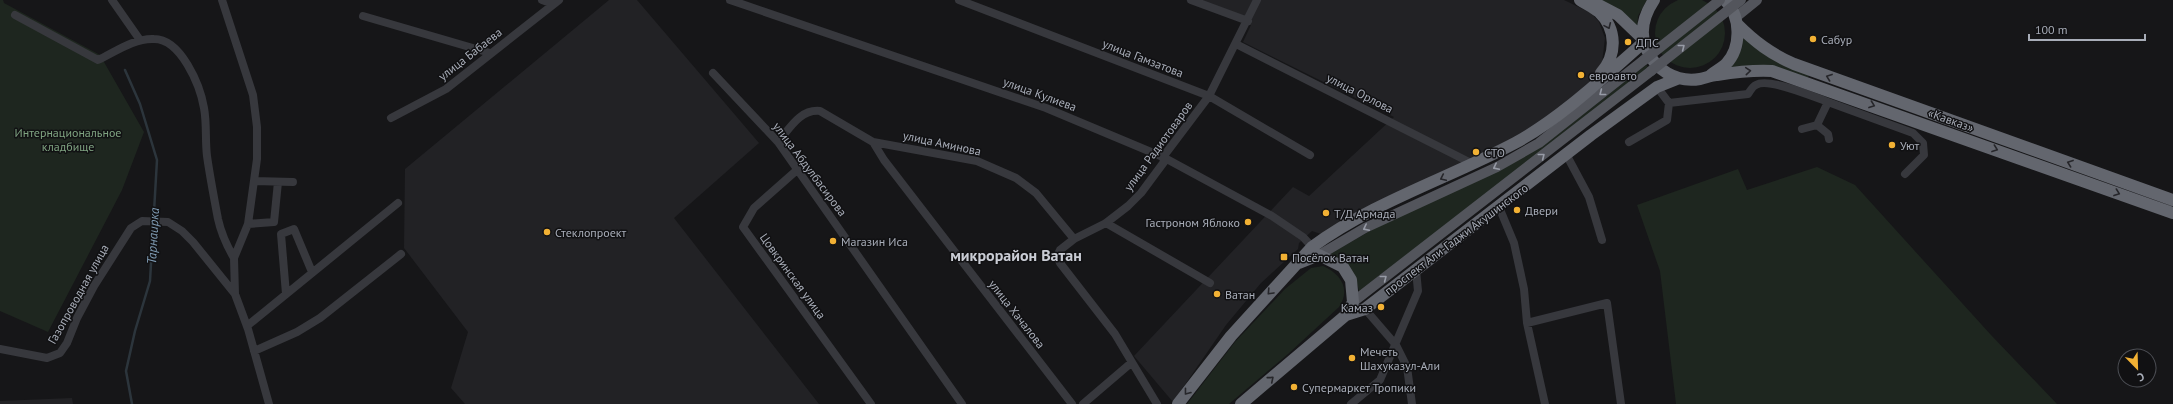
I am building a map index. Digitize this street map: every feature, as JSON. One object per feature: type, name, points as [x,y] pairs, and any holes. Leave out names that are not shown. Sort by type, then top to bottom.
[{"type":"highway","points":[[1580,0],[1605,18],[1613,41],[1612,54],[1606,67],[1580,97]]},
{"type":"highway","points":[[1654,0],[1648,9],[1642,26],[1643,41],[1649,56],[1659,68],[1677,78],[1700,79],[1710,76],[1752,70],[1772,71],[2173,213]]},
{"type":"highway","name":"«Кавказ»","points":[[1725,0],[1730,5],[1736,21],[1757,44],[1776,57],[2173,200]]},
{"type":"highway","points":[[1594,2],[1618,15],[1643,41]]},
{"type":"highway","points":[[1710,76],[1726,63],[1734,51],[1738,35],[1736,21]]},
{"type":"highway","points":[[1178,404],[1231,336],[1298,264],[1316,251],[1325,237],[1369,213],[1473,164],[1534,131],[1580,97],[1643,41]]},
{"type":"highway","name":"проспект Али-Гаджи Акушинского","points":[[1241,404],[1346,315],[1364,309],[1566,154],[1657,87],[1677,78]]},
{"type":"highway","points":[[1316,251],[1343,267],[1351,280],[1353,302],[1346,315]]},
{"type":"main road","points":[[1316,251],[1497,167],[1539,143],[1720,0]]},
{"type":"main road","points":[[1353,302],[1741,0]]},
{"type":"main road","points":[[1736,21],[1757,0]]},
{"type":"street","points":[[112,0],[140,40]]},
{"type":"street","points":[[222,0],[253,95],[257,127],[257,159],[248,224],[234,258],[235,294]]},
{"type":"street","points":[[542,0],[556,2]]},
{"type":"street","name":"улица Кулиева","points":[[730,0],[743,2],[1046,108],[1163,157],[1272,216],[1303,237],[1316,251]]},
{"type":"street","name":"улица Гамзатова","points":[[959,0],[1209,96],[1310,155]]},
{"type":"street","points":[[1190,0],[1248,21]]},
{"type":"street","name":"улица Радиотоваров","points":[[1074,239],[1106,223],[1141,193],[1164,162],[1163,157],[1209,96],[1248,21],[1257,0]]},
{"type":"street","name":"улица Бабаева","points":[[391,118],[446,89],[556,2]]},
{"type":"street","points":[[15,15],[98,60],[140,40],[156,38],[171,44],[184,59],[196,81],[204,107],[207,155],[218,220],[226,245],[234,258]]},
{"type":"street","points":[[363,16],[490,53]]},
{"type":"street","name":"улица Орлова","points":[[1236,44],[1473,164]]},
{"type":"street","name":"улица Абдулбасирова","points":[[713,73],[778,142],[962,404]]},
{"type":"street","points":[[1669,103],[1748,94],[1755,85],[1763,82],[1798,91],[1913,133],[1923,143],[1924,156],[1905,174]]},
{"type":"street","points":[[1629,142],[1667,120],[1669,103],[1657,87]]},
{"type":"street","points":[[1802,129],[1817,125],[1828,102]]},
{"type":"street","name":"улица Аминова","points":[[778,142],[802,114],[811,110],[820,111],[873,142],[977,161],[1016,178],[1036,193],[1074,239]]},
{"type":"street","points":[[1817,125],[1828,134],[1829,139]]},
{"type":"street","name":"улица Хачалова","points":[[873,142],[884,160],[1067,402]]},
{"type":"street","points":[[1566,154],[1588,197],[1602,240]]},
{"type":"street","name":"Цовкринская улица","points":[[797,170],[754,208],[743,227],[871,404]]},
{"type":"street","points":[[254,181],[293,182]]},
{"type":"street","points":[[248,224],[274,222],[278,182]]},
{"type":"street","points":[[247,326],[398,203]]},
{"type":"street","points":[[1499,206],[1514,243],[1524,289],[1527,323],[1545,404]]},
{"type":"street","name":"Газопроводная улица","points":[[0,349],[47,358],[60,353],[67,343],[77,318],[94,286],[131,228],[142,221],[168,222],[182,231],[235,294],[247,326],[269,404]]},
{"type":"street","points":[[1106,223],[1210,283]]},
{"type":"street","points":[[286,294],[281,234],[294,229],[312,272]]},
{"type":"street","points":[[1074,239],[1060,250],[1058,256],[1060,263],[1114,334],[1157,404]]},
{"type":"street","points":[[254,351],[297,332],[320,318],[402,254]]},
{"type":"street","points":[[1352,404],[1380,380],[1418,290],[1416,270]]},
{"type":"street","points":[[1527,323],[1607,303],[1621,404]]},
{"type":"street","points":[[1364,309],[1396,345],[1407,367],[1412,404]]},
{"type":"street","points":[[1082,404],[1131,363]]},
{"type":"shaded area","points":[[609,0],[637,0],[759,143],[674,218],[819,404],[465,404],[451,388],[468,332],[404,248],[405,169]]},
{"type":"shaded area","points":[[1186,0],[1564,0],[1591,13],[1599,22],[1605,38],[1602,63],[1590,81],[1569,101],[1526,132],[1321,234],[1312,231],[1299,243],[1298,249],[1261,283],[1226,325],[1173,402],[1134,356],[1293,187],[1309,196],[1394,117],[1243,42],[1251,25]]},
{"type":"shaded area","points":[[72,398],[73,404],[0,404],[0,401]]},
{"type":"green space","points":[[1683,-2],[1697,-2],[1710,4],[1719,13],[1725,26],[1723,46],[1715,58],[1697,68],[1683,68],[1670,62],[1661,53],[1655,40],[1655,26],[1661,13],[1670,4]]},
{"type":"green space","name":"Интернациональное кладбище","points":[[0,0],[3,0],[4,3],[100,55],[144,132],[122,190],[48,332],[0,311]]},
{"type":"green space","points":[[1600,0],[1647,0],[1638,16],[1637,29]]},
{"type":"green space","points":[[1743,37],[1809,74],[1808,78],[1730,68],[1742,48]]},
{"type":"green space","points":[[1646,65],[1648,67],[1553,143],[1359,291],[1350,268],[1342,260],[1330,254],[1370,231],[1549,141]]},
{"type":"green space","points":[[1817,167],[1855,185],[1991,335],[2057,404],[1676,404],[1660,271],[1637,205],[1738,169],[1747,190]]},
{"type":"green space","points":[[1323,266],[1335,273],[1344,288],[1344,294],[1339,307],[1288,354],[1229,404],[1187,404],[1235,342],[1285,289],[1311,268]]},
{"type":"waterway","name":"Тарнаирка","points":[[125,70],[140,104],[157,160],[150,281],[135,331],[126,371],[132,404]]},
{"type":"place","name":"Сабур","points":[[1813,39]]},
{"type":"place","name":"ДПС","points":[[1628,42]]},
{"type":"place","name":"евроавто","points":[[1581,75]]},
{"type":"place","name":"Уют","points":[[1892,145]]},
{"type":"place","name":"СТО","points":[[1476,152]]},
{"type":"place","name":"Двери","points":[[1517,210]]},
{"type":"place","name":"Т/Д Армада","points":[[1326,213]]},
{"type":"place","name":"Гастроном Яблоко","points":[[1248,222]]},
{"type":"place","name":"Стеклопроект","points":[[547,232]]},
{"type":"place","name":"Магазин Иса","points":[[833,241]]},
{"type":"place","name":"Посёлок Ватан","points":[[1284,257]]},
{"type":"place","name":"Ватан","points":[[1217,294]]},
{"type":"place","name":"Камаз","points":[[1381,307]]},
{"type":"place","name":"Мечеть Шахуказул-Али","points":[[1352,358]]},
{"type":"place","name":"Супермаркет Тропики","points":[[1294,387]]},
{"type":"district","name":"микрорайон Ватан","points":[[1016,255]]}]
